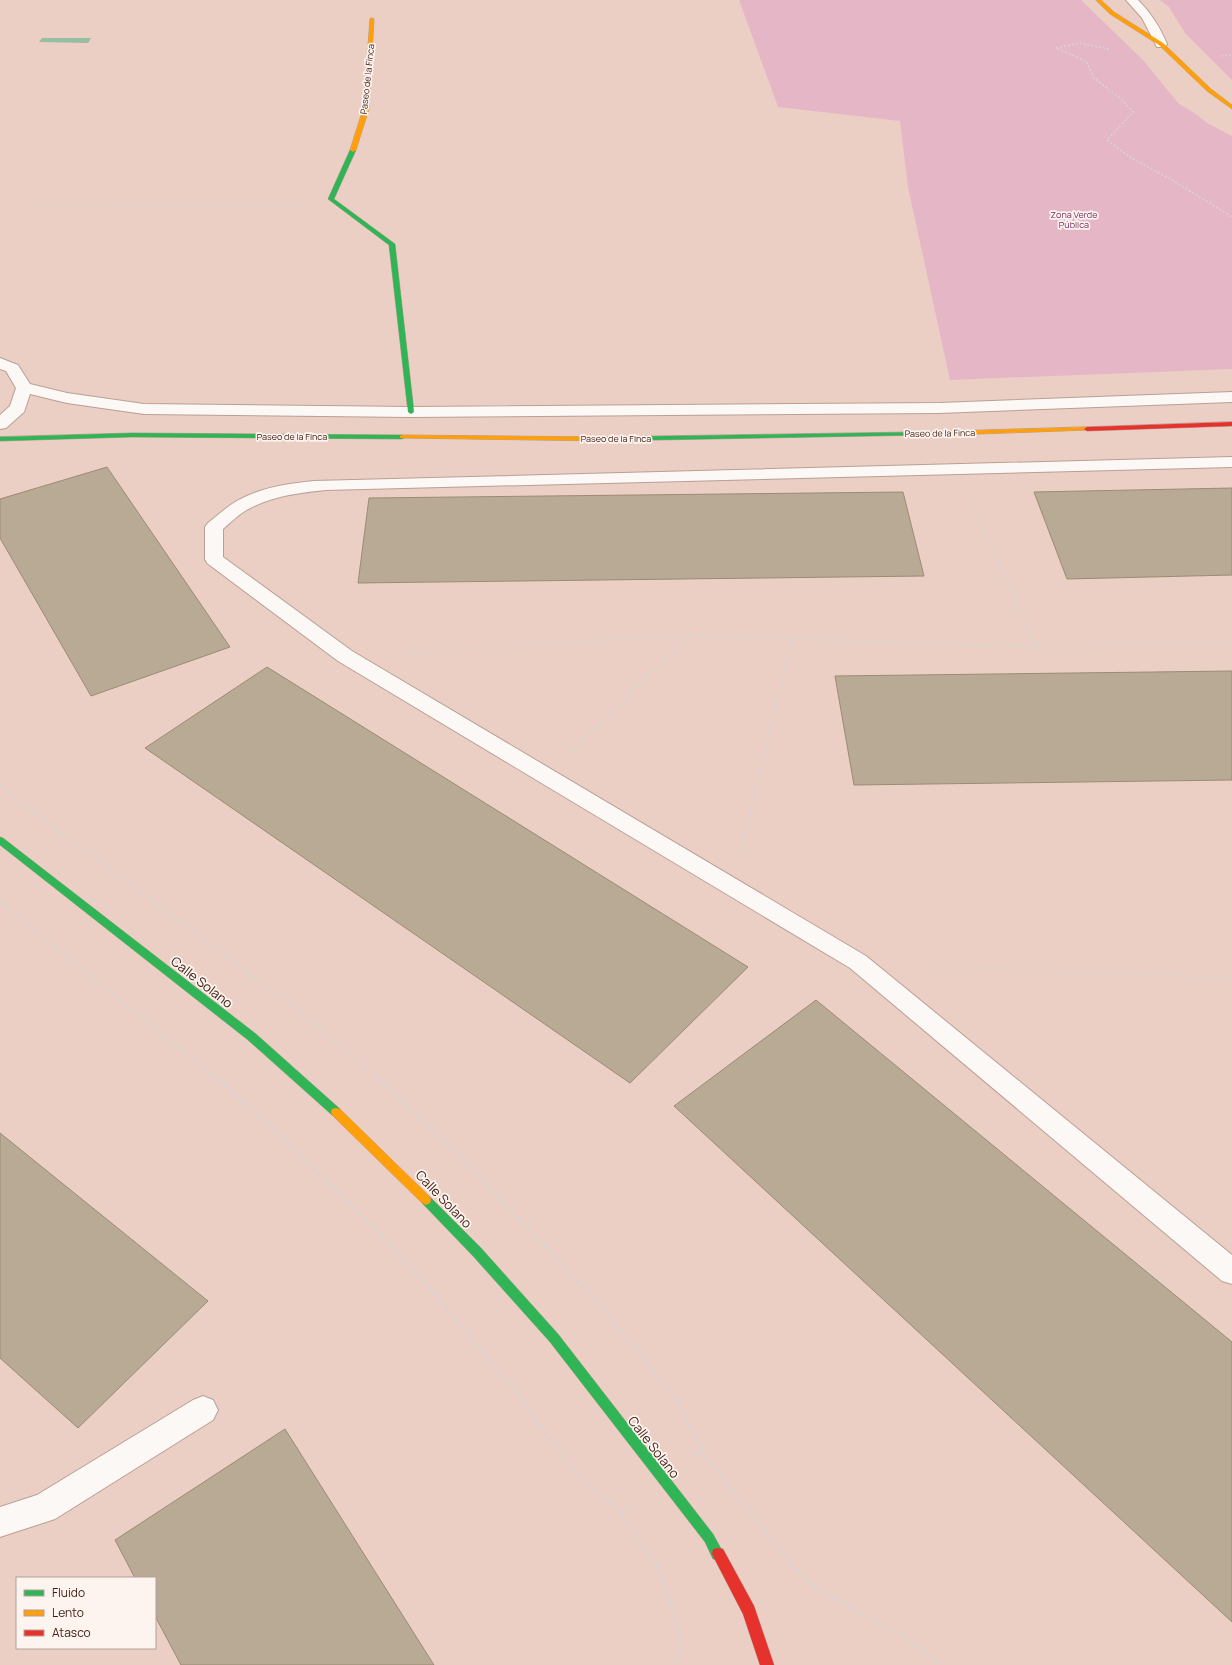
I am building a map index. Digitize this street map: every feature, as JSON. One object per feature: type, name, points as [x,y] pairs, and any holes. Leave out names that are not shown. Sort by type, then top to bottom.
[{"type":"street","points":[[1098,0],[1112,13],[1161,44],[1209,90],[1232,107]]},
{"type":"street","points":[[1132,0],[1147,16],[1161,44]]},
{"type":"street","name":"Paseo de la Finca","points":[[372,19],[366,109],[352,154],[331,198],[392,244],[411,412]]},
{"type":"street","points":[[0,363],[12,368],[24,388],[67,398],[144,409],[411,412],[939,408],[1232,397]]},
{"type":"street","points":[[0,424],[18,408],[24,388]]},
{"type":"street","name":"Paseo de la Finca","points":[[0,439],[132,435],[649,439],[969,433],[1232,424]]},
{"type":"street","points":[[1232,462],[326,485],[294,488],[262,496],[238,508],[214,527],[214,559],[344,656],[858,962],[1232,1272]]},
{"type":"street","name":"Calle Solano","points":[[0,840],[252,1037],[352,1127],[400,1173],[471,1247],[554,1338],[709,1538],[749,1611],[767,1665]]},
{"type":"street","points":[[0,1522],[44,1508],[203,1410]]},
{"type":"path","points":[[1114,51],[1107,48],[1079,43],[1056,48],[1086,61],[1094,78],[1121,99],[1133,112],[1107,140],[1133,159],[1174,181],[1232,217]]},
{"type":"path","points":[[1229,56],[1232,59]]},
{"type":"path","points":[[0,208],[342,207]]},
{"type":"path","points":[[957,469],[1037,647]]},
{"type":"path","points":[[344,656],[690,635],[1037,647],[1232,641]]},
{"type":"path","points":[[548,777],[690,635]]},
{"type":"path","points":[[733,887],[792,639]]},
{"type":"path","points":[[0,902],[190,1056],[257,1113],[377,1230],[444,1304],[528,1408],[575,1473],[621,1514],[658,1567],[679,1633],[677,1665]]},
{"type":"path","points":[[858,962],[1232,978]]},
{"type":"path","points":[[621,1514],[701,1450],[760,1526],[808,1582],[861,1614],[898,1632],[941,1665]]},
{"type":"green space","name":"Zona Verde Pública","points":[[739,0],[1081,0],[1143,60],[1178,103],[1207,123],[1232,136],[1232,369],[950,380],[908,187],[900,121],[778,107]]},
{"type":"green space","points":[[1160,0],[1232,0],[1232,80],[1185,33],[1169,7]]},
{"type":"shaded area","points":[[42,38],[91,38],[88,43],[39,42]]},
{"type":"building","points":[[107,467],[230,647],[91,696],[0,538],[0,499]]},
{"type":"building","points":[[1232,488],[1232,575],[1067,579],[1034,492]]},
{"type":"building","points":[[903,492],[924,576],[358,583],[369,498]]},
{"type":"building","points":[[267,667],[748,967],[630,1083],[145,748]]},
{"type":"building","points":[[1232,671],[1232,780],[854,785],[835,676]]},
{"type":"building","points":[[816,1000],[1232,1342],[1232,1622],[674,1106]]},
{"type":"building","points":[[0,1133],[208,1301],[78,1428],[0,1358]]},
{"type":"building","points":[[285,1429],[434,1665],[181,1665],[156,1618],[156,1577],[134,1577],[115,1540]]},
{"type":"traffic: fast","points":[[353,150],[331,199],[392,244],[411,412]]},
{"type":"traffic: fast","points":[[603,439],[924,434]]},
{"type":"traffic: fast","points":[[0,439],[132,435],[402,437]]},
{"type":"traffic: fast","points":[[0,840],[252,1037],[336,1112]]},
{"type":"traffic: fast","points":[[426,1200],[477,1252],[554,1338],[709,1538],[718,1554]]},
{"type":"traffic: slow","points":[[1098,0],[1112,13],[1161,44],[1209,90],[1232,107]]},
{"type":"traffic: slow","points":[[353,150],[366,109],[372,19]]},
{"type":"traffic: slow","points":[[924,434],[1087,429]]},
{"type":"traffic: slow","points":[[402,437],[603,439]]},
{"type":"traffic: slow","points":[[336,1112],[426,1200]]},
{"type":"traffic: jam","points":[[1087,429],[1232,424]]},
{"type":"traffic: jam","points":[[718,1554],[749,1611],[767,1665]]}]
